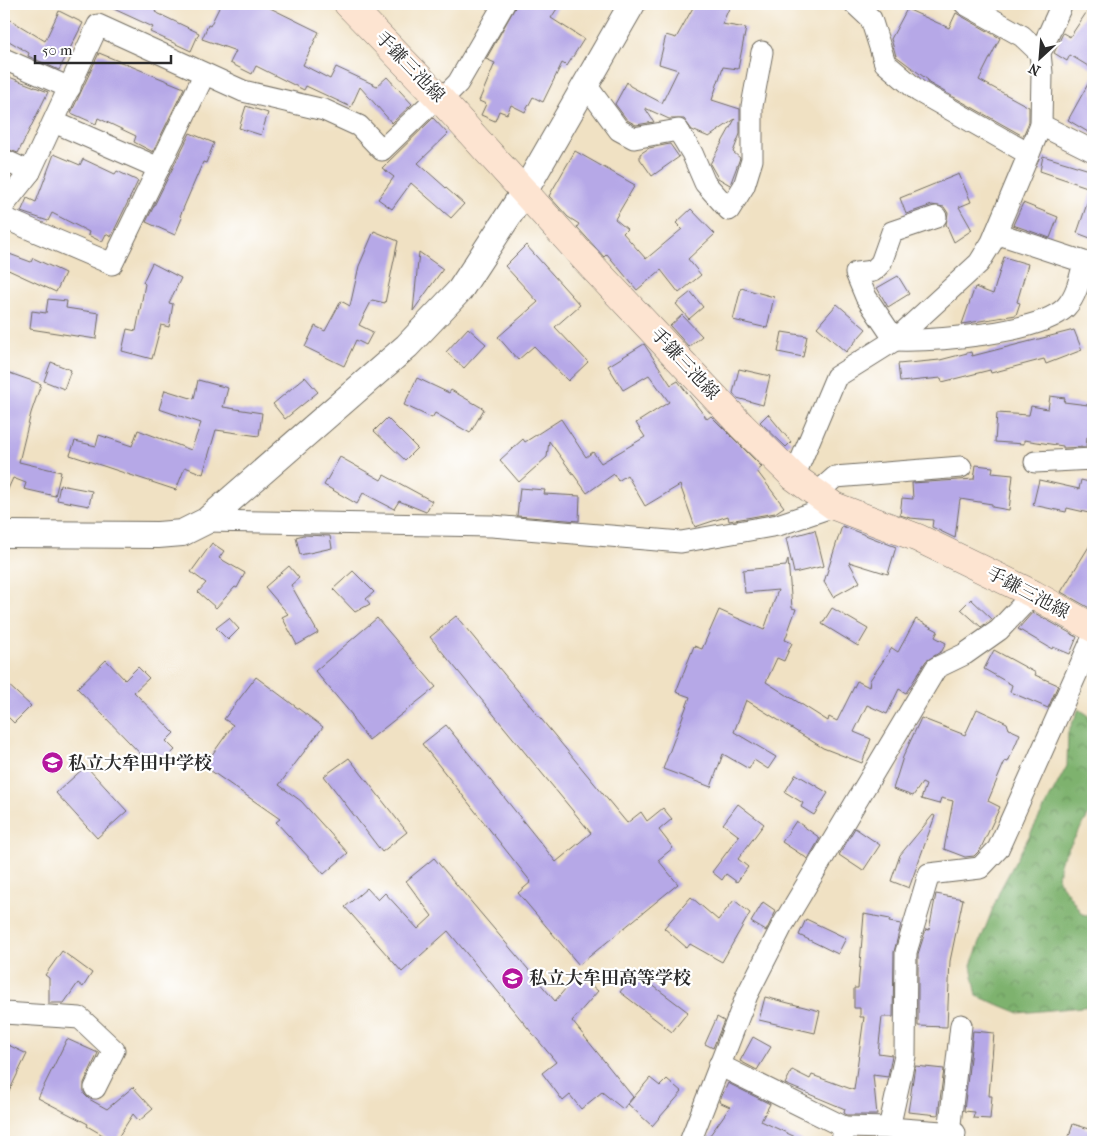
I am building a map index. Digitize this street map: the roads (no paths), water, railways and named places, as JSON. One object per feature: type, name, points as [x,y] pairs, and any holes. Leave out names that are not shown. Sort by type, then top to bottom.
[{"type":"main road","name":"手鎌三池線","points":[[348,4],[441,100],[741,425],[794,477],[825,500],[918,538],[1032,594],[1093,628]]},
{"type":"street","points":[[4,205],[30,172],[98,25],[204,75],[243,91],[324,110],[359,126],[382,150],[428,106],[441,100],[458,83],[504,4]]},
{"type":"street","points":[[4,534],[158,535],[182,533],[206,521],[407,346],[460,290],[524,192],[632,4]]},
{"type":"street","points":[[855,4],[871,19],[884,63],[918,91],[1029,154]]},
{"type":"street","points":[[964,4],[1022,36],[1040,53]]},
{"type":"street","points":[[794,477],[836,377],[894,340],[979,263],[996,233],[1041,125],[1042,73],[1040,53],[1062,4]]},
{"type":"street","points":[[586,84],[619,130],[634,138],[678,130],[692,153],[705,183],[729,210],[744,186],[752,160],[752,106],[762,52]]},
{"type":"street","points":[[4,58],[70,88]]},
{"type":"street","points":[[4,218],[112,264],[204,75]]},
{"type":"street","points":[[54,122],[159,168]]},
{"type":"street","points":[[1041,125],[1093,151]]},
{"type":"street","points":[[4,160],[30,172]]},
{"type":"street","points":[[894,340],[866,297],[856,273],[873,271],[881,263],[892,232],[936,217]]},
{"type":"street","points":[[894,340],[922,341],[1016,329],[1042,322],[1065,308],[1078,287],[1084,262],[996,233]]},
{"type":"street","points":[[1035,462],[1093,459]]},
{"type":"street","points":[[206,521],[492,526],[681,542],[778,525],[825,500],[834,477],[960,467]]},
{"type":"street","points":[[690,1142],[712,1090],[719,1065],[747,995],[782,926],[936,668],[965,654],[999,630],[1032,594]]},
{"type":"street","points":[[889,1128],[905,1056],[906,952],[929,874],[980,868],[998,849],[1093,637]]},
{"type":"street","points":[[4,1013],[80,1018],[114,1050],[95,1088]]},
{"type":"street","points":[[719,1065],[843,1134],[889,1128],[952,1138],[961,1025]]},
{"type":"place","name":"私立大牟田中学校","points":[[52,763]]},
{"type":"place","name":"私立大牟田高等学校","points":[[513,978]]}]
